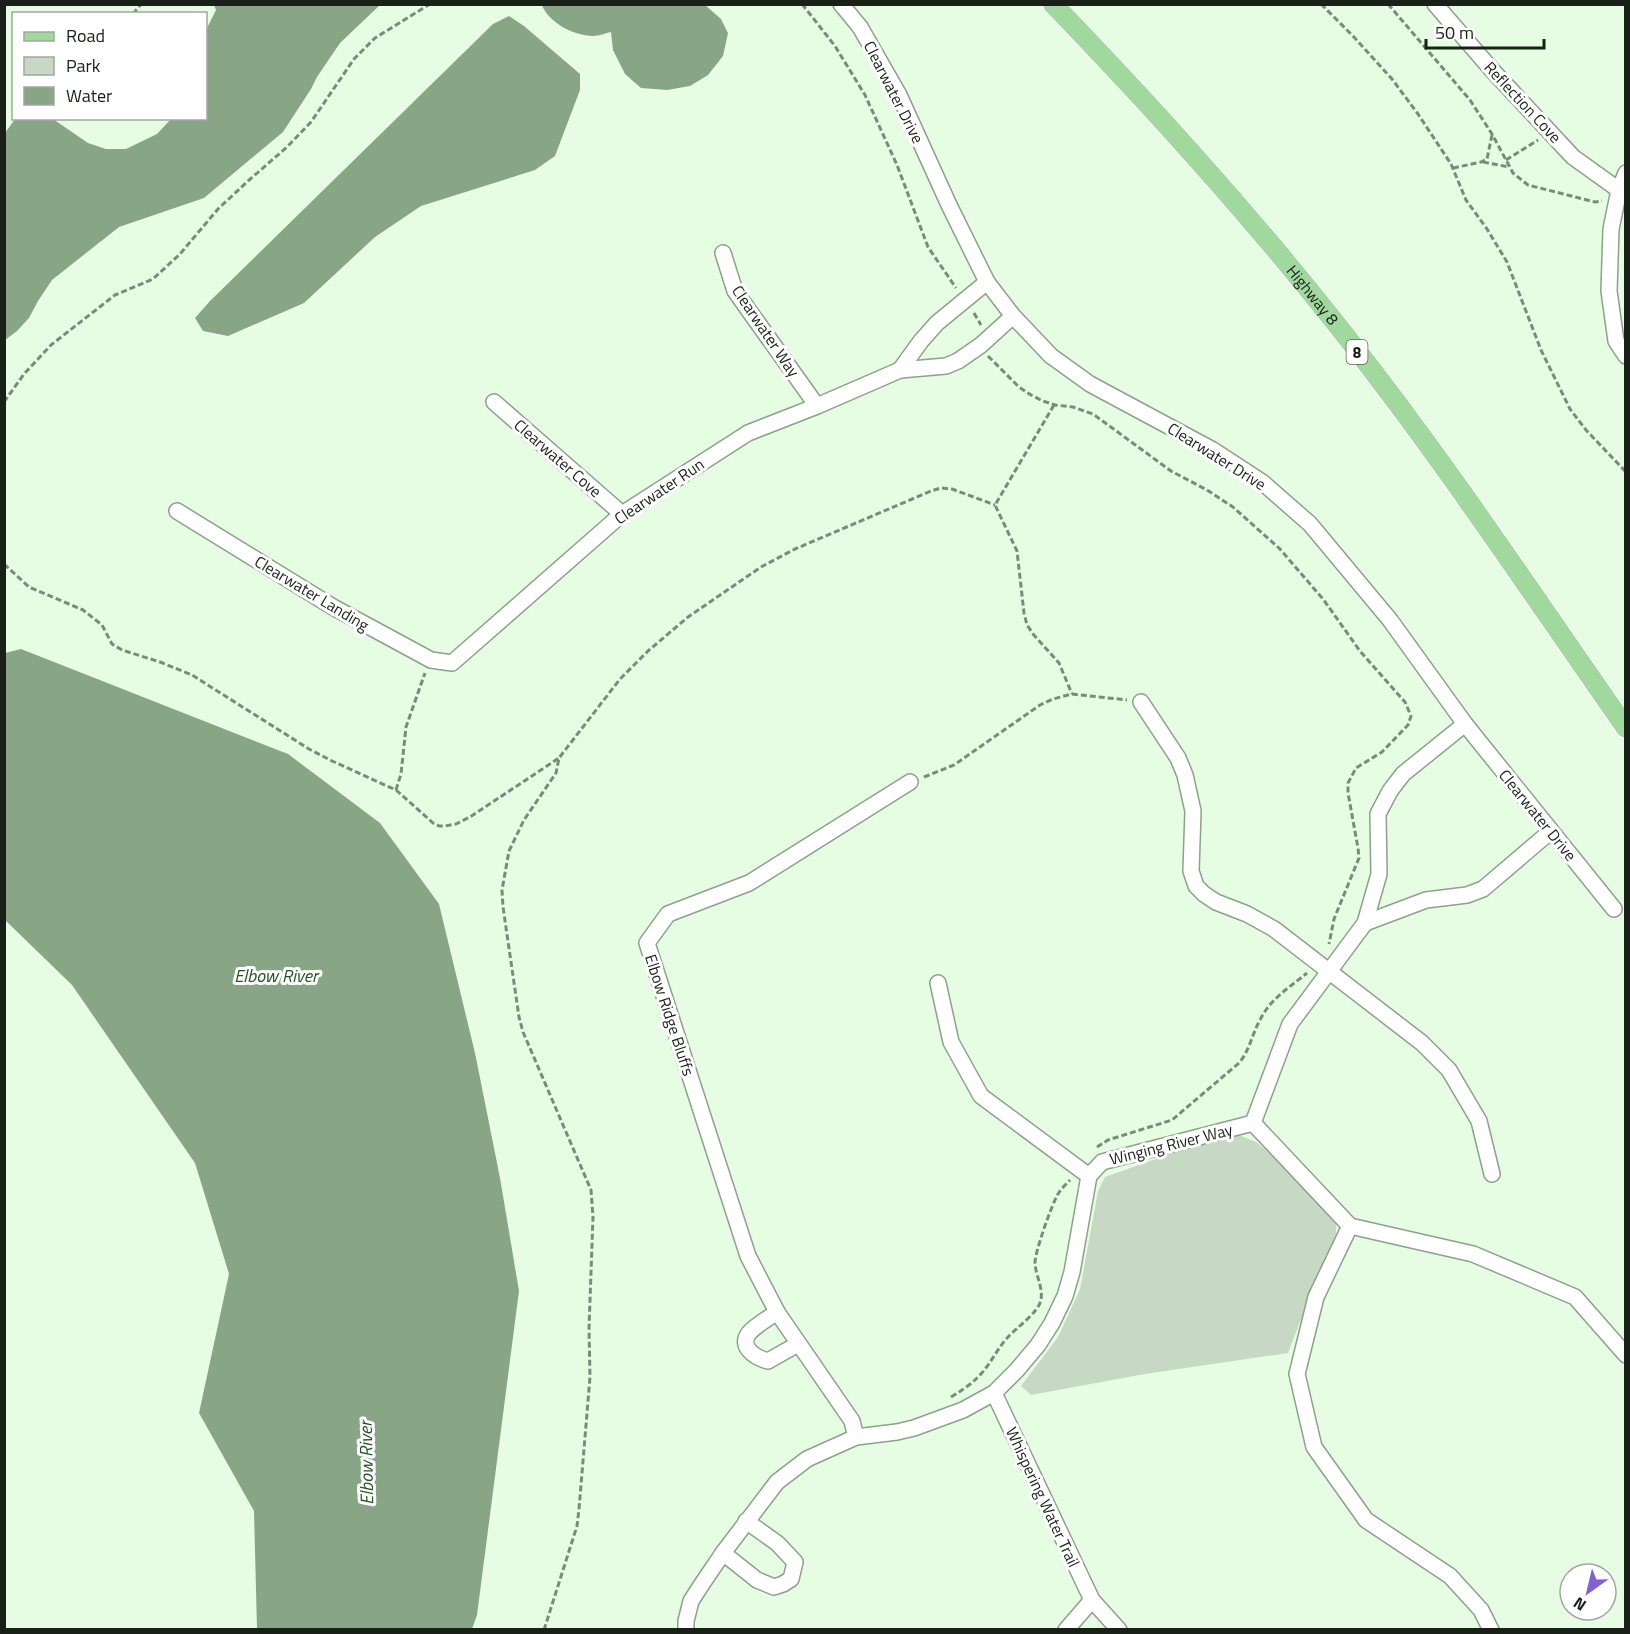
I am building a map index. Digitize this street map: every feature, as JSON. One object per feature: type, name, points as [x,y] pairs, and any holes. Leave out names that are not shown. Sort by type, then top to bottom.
[{"type":"main road","name":"Highway 8","points":[[1053,4],[1224,191],[1371,369],[1443,467],[1626,728]]},
{"type":"street","name":"Clearwater Drive","points":[[841,4],[860,27],[899,95],[987,282],[1013,316],[1051,356],[1090,384],[1213,450],[1262,482],[1310,524],[1390,620],[1465,724],[1614,909]]},
{"type":"street","name":"Reflection Cove","points":[[1435,4],[1492,70],[1573,157],[1619,193]]},
{"type":"street","points":[[1626,173],[1611,229],[1609,291],[1616,341],[1626,356]]},
{"type":"street","name":"Clearwater Way","points":[[723,253],[735,291],[818,406]]},
{"type":"street","name":"Clearwater Run","points":[[900,370],[933,327],[987,282]]},
{"type":"street","name":"Clearwater Run","points":[[452,663],[622,514],[748,433],[818,406],[900,370],[946,366],[958,361],[981,345],[1013,316]]},
{"type":"street","name":"Clearwater Cove","points":[[494,402],[622,514]]},
{"type":"street","name":"Clearwater Landing","points":[[177,511],[333,607],[431,660],[452,663]]},
{"type":"street","points":[[1141,702],[1178,758],[1185,775],[1193,811],[1191,871],[1196,886],[1216,902],[1253,917],[1274,929],[1422,1043],[1449,1070],[1479,1121],[1492,1174]]},
{"type":"street","points":[[1465,724],[1402,774],[1390,791],[1378,814],[1379,874],[1365,923],[1290,1024],[1253,1123],[1350,1226],[1473,1254],[1575,1297],[1626,1355]]},
{"type":"street","name":"Elbow Ridge Bluffs","points":[[856,1437],[852,1421],[777,1312],[748,1256],[647,943],[668,914],[749,883],[910,782]]},
{"type":"street","points":[[1365,923],[1426,900],[1467,895],[1483,889],[1551,831]]},
{"type":"street","points":[[938,983],[951,1042],[981,1096],[1089,1176]]},
{"type":"street","name":"Winging River Way","points":[[686,1629],[691,1601],[746,1521],[777,1482],[807,1459],[856,1437],[914,1428],[963,1410],[994,1393],[1038,1345],[1065,1296],[1072,1272],[1089,1176],[1102,1162],[1253,1123]]},
{"type":"street","points":[[1350,1226],[1316,1297],[1297,1374],[1314,1447],[1366,1520],[1450,1576],[1481,1610],[1491,1629]]},
{"type":"street","points":[[777,1312],[749,1333],[746,1339],[748,1348],[759,1359],[768,1360],[798,1344]]},
{"type":"street","name":"Whispering Water Trail","points":[[994,1393],[1092,1600],[1119,1629]]},
{"type":"street","points":[[723,1553],[757,1580],[774,1587],[791,1579],[795,1562],[777,1543],[746,1521]]},
{"type":"street","points":[[1066,1629],[1092,1600]]},
{"type":"path","points":[[4,402],[24,374],[51,345],[115,295],[153,279],[180,254],[218,209],[287,147],[311,122],[354,59],[375,38],[430,4]]},
{"type":"path","points":[[802,4],[835,46],[865,95],[897,165],[928,247],[981,323],[983,331],[981,345]]},
{"type":"path","points":[[1321,4],[1392,79],[1418,114],[1453,169],[1466,201],[1487,229],[1507,262],[1541,350],[1570,409],[1626,472]]},
{"type":"path","points":[[1388,4],[1470,100],[1513,172],[1528,185],[1595,202],[1619,193]]},
{"type":"path","points":[[1506,160],[1550,132]]},
{"type":"path","points":[[1453,169],[1487,159],[1492,134]]},
{"type":"path","points":[[1481,162],[1510,167]]},
{"type":"path","points":[[995,505],[1055,405]]},
{"type":"path","points":[[4,564],[37,592],[89,614],[102,625],[112,644],[122,650],[192,675],[309,749],[396,790],[439,826],[456,824],[470,817],[559,758],[620,679],[648,651],[688,617],[761,567],[795,549],[941,488],[952,489],[995,505],[1017,551],[1027,625],[1059,663],[1072,694]]},
{"type":"path","points":[[396,790],[401,774],[406,727],[431,660]]},
{"type":"path","points":[[910,782],[954,765],[1040,705],[1053,699],[1072,694],[1141,702]]},
{"type":"path","points":[[544,1629],[577,1526],[590,1377],[589,1328],[593,1217],[591,1190],[586,1176],[523,1032],[502,907],[502,890],[508,851],[524,820],[556,773],[559,758]]},
{"type":"green space","points":[[1236,1134],[1256,1142],[1276,1158],[1336,1224],[1336,1235],[1288,1353],[1145,1374],[1031,1395],[1021,1386],[1058,1337],[1080,1289],[1098,1191],[1105,1177],[1195,1145]]},
{"type":"water","points":[[214,5],[380,5],[340,43],[283,132],[204,198],[119,227],[52,280],[29,318],[5,340],[5,133],[14,120],[54,120],[88,143],[106,149],[126,149],[157,134],[170,120],[207,120],[207,28],[216,10]]},
{"type":"water","points":[[542,5],[705,5],[721,19],[728,33],[723,56],[708,75],[690,86],[667,90],[641,88],[625,74],[613,50],[611,32],[593,36],[570,31],[550,17]]},
{"type":"water","points":[[509,16],[580,74],[580,90],[555,156],[535,170],[421,206],[375,237],[304,303],[228,336],[203,331],[195,318],[210,301],[493,24]]},
{"type":"water","name":"Elbow River","points":[[21,649],[288,754],[380,823],[439,904],[475,1053],[500,1178],[519,1291],[477,1615],[472,1629],[257,1629],[254,1511],[199,1413],[229,1274],[195,1163],[72,985],[5,920],[5,653]]}]
